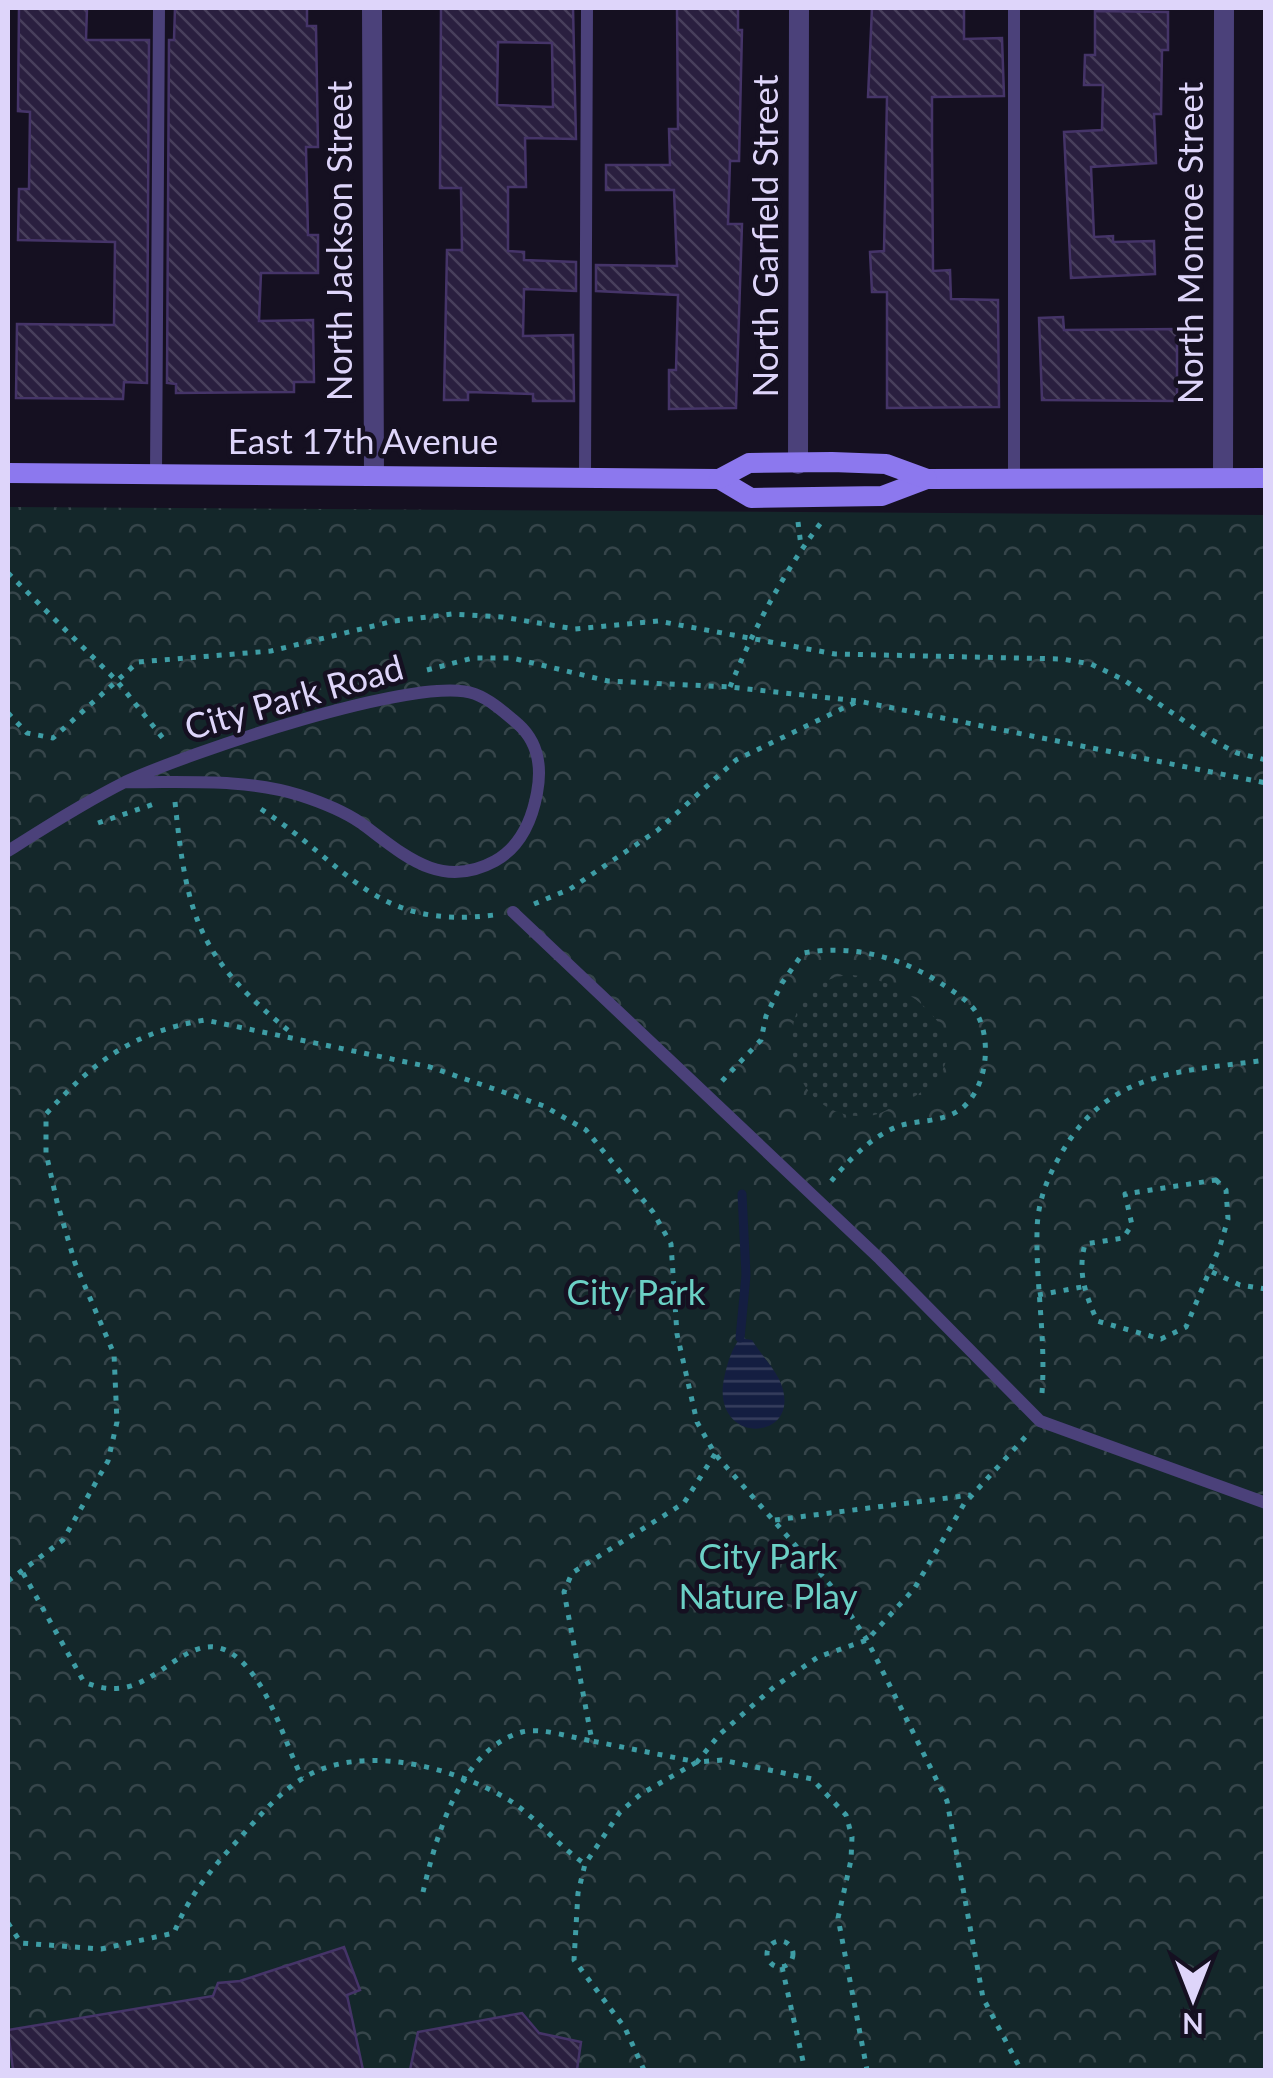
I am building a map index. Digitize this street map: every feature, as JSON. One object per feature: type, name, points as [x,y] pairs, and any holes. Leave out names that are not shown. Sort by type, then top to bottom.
[{"type":"main road","name":"East 17th Avenue","points":[[8,474],[584,475],[719,479],[749,464],[886,464],[927,479]]},
{"type":"main road","name":"East 17th Avenue","points":[[719,479],[751,498],[882,496],[927,479],[1266,478]]},
{"type":"street","name":"North Jackson Street","points":[[372,8],[374,475]]},
{"type":"street","name":"North Garfield Street","points":[[798,464],[800,8]]},
{"type":"street","name":"North Monroe Street","points":[[1223,478],[1224,8]]},
{"type":"lane","points":[[156,474],[159,8]]},
{"type":"lane","points":[[584,475],[587,8]]},
{"type":"lane","points":[[1014,8],[1014,477]]},
{"type":"lane","name":"City Park Road","points":[[8,851],[126,782],[193,756],[311,719],[421,692],[472,692],[525,731],[539,758],[535,804],[525,831],[504,856],[481,868],[446,874],[411,863],[328,804],[293,793],[242,784],[126,782]]},
{"type":"lane","points":[[513,912],[817,1199],[1040,1421],[1266,1503]]},
{"type":"path","points":[[730,687],[750,638],[801,549],[831,510]]},
{"type":"path","points":[[8,573],[117,682],[170,748]]},
{"type":"path","points":[[8,712],[26,733],[53,738],[138,662],[271,652],[394,621],[452,614],[502,616],[575,630],[658,621],[836,654],[1019,654],[1092,664],[1124,680],[1237,754],[1266,760]]},
{"type":"path","points":[[608,681],[730,687],[858,701],[1266,783]]},
{"type":"path","points":[[88,828],[117,814],[175,799],[183,878],[195,923],[255,1004],[295,1036]]},
{"type":"path","points":[[710,1098],[761,1040],[766,1016],[782,982],[804,953],[830,948],[916,967],[976,1012],[984,1041],[983,1073],[974,1098],[956,1113],[899,1126],[877,1138],[817,1199]]},
{"type":"path","points":[[8,1581],[63,1540],[108,1460],[117,1422],[114,1354],[75,1263],[46,1153],[46,1114],[84,1071],[127,1044],[169,1026],[205,1020],[430,1067],[544,1106],[586,1130],[654,1212],[671,1244],[677,1334],[697,1422],[715,1454],[833,1588],[867,1640],[948,1801],[983,1998],[1022,2070]]},
{"type":"path","points":[[1216,1180],[1226,1190],[1228,1219],[1212,1272],[1186,1327],[1161,1339],[1097,1321],[1082,1288],[1085,1244],[1124,1238],[1132,1225],[1124,1194],[1216,1180]]},
{"type":"path","points":[[1212,1272],[1240,1286],[1266,1289]]},
{"type":"path","points":[[1038,1294],[1082,1288]]},
{"type":"path","points":[[592,1741],[564,1592],[572,1573],[684,1502],[715,1454]]},
{"type":"path","points":[[776,1520],[972,1495]]},
{"type":"path","points":[[23,1573],[84,1682],[105,1689],[125,1688],[184,1653],[204,1646],[239,1658],[254,1675],[302,1778]]},
{"type":"path","points":[[422,1892],[438,1829],[484,1751],[524,1731],[697,1762],[722,1760],[812,1779],[846,1815],[852,1837],[838,1918],[867,2070]]},
{"type":"path","points":[[8,1923],[21,1943],[100,1949],[174,1933],[188,1901],[230,1848],[302,1778],[328,1766],[386,1761],[466,1782],[509,1800],[585,1864]]},
{"type":"path","points":[[644,2070],[625,2028],[574,1960],[578,1893],[585,1864],[620,1812],[671,1773],[697,1762]]},
{"type":"path","points":[[780,1940],[790,1944],[793,1953],[782,1967],[770,1962],[766,1954],[770,1944],[780,1940]]},
{"type":"path","points":[[782,1967],[805,2070]]},
{"type":"green space","name":"City Park","points":[[8,507],[1265,515],[1265,2070],[8,2070]]},
{"type":"green space","points":[[852,975],[881,981],[927,1009],[941,1028],[947,1049],[943,1069],[926,1089],[868,1116],[837,1112],[814,1097],[799,1076],[792,1050],[794,1023],[804,1000],[823,982]]},
{"type":"water","points":[[740,1338],[752,1340],[779,1379],[785,1400],[781,1416],[756,1429],[742,1425],[730,1415],[723,1398],[727,1364]]},
{"type":"building","points":[[19,8],[87,8],[86,40],[149,40],[147,383],[124,382],[123,399],[16,398],[17,324],[114,325],[115,242],[18,240],[19,189],[29,189],[30,112],[18,111]]},
{"type":"building","points":[[175,8],[307,8],[307,26],[316,26],[318,147],[306,147],[308,235],[318,235],[318,273],[261,273],[259,321],[313,320],[314,382],[294,382],[294,392],[176,393],[176,384],[167,383],[169,40],[174,40]]},
{"type":"building","points":[[441,8],[573,8],[576,139],[525,138],[526,187],[508,187],[508,251],[524,252],[524,260],[576,262],[576,291],[524,289],[523,336],[573,335],[574,401],[533,401],[533,394],[468,392],[468,400],[444,400],[447,250],[462,250],[461,188],[440,188]],"holes":[[[498,42],[552,43],[553,107],[497,105]]]},
{"type":"building","points":[[677,8],[738,8],[738,30],[742,30],[739,161],[730,161],[728,224],[742,224],[736,408],[669,409],[669,370],[676,370],[678,295],[596,291],[596,265],[677,266],[674,190],[606,190],[606,165],[670,165],[669,129],[678,129]]},
{"type":"building","points":[[872,8],[964,8],[964,39],[1002,38],[1004,96],[932,97],[933,271],[950,270],[951,299],[998,300],[999,407],[887,408],[887,292],[872,292],[870,252],[884,251],[887,97],[868,97]]},
{"type":"building","points":[[1095,11],[1168,12],[1168,50],[1162,50],[1161,114],[1154,114],[1156,163],[1091,167],[1094,237],[1113,236],[1113,242],[1154,241],[1155,274],[1071,278],[1064,132],[1102,130],[1103,85],[1084,85],[1085,55],[1095,55]]},
{"type":"building","points":[[1063,317],[1064,330],[1177,329],[1177,401],[1042,400],[1039,318]]},
{"type":"building","points":[[344,1947],[360,1990],[347,1995],[363,2070],[13,2070],[8,2030],[213,1996],[218,1983],[240,1981]]},
{"type":"building","points":[[522,2013],[539,2033],[581,2042],[577,2070],[410,2070],[418,2032]]},
{"type":"waterway","points":[[740,1338],[746,1275],[742,1194]]},
{"type":"park label","name":"City Park Nature Play","points":[[768,1577]]}]
